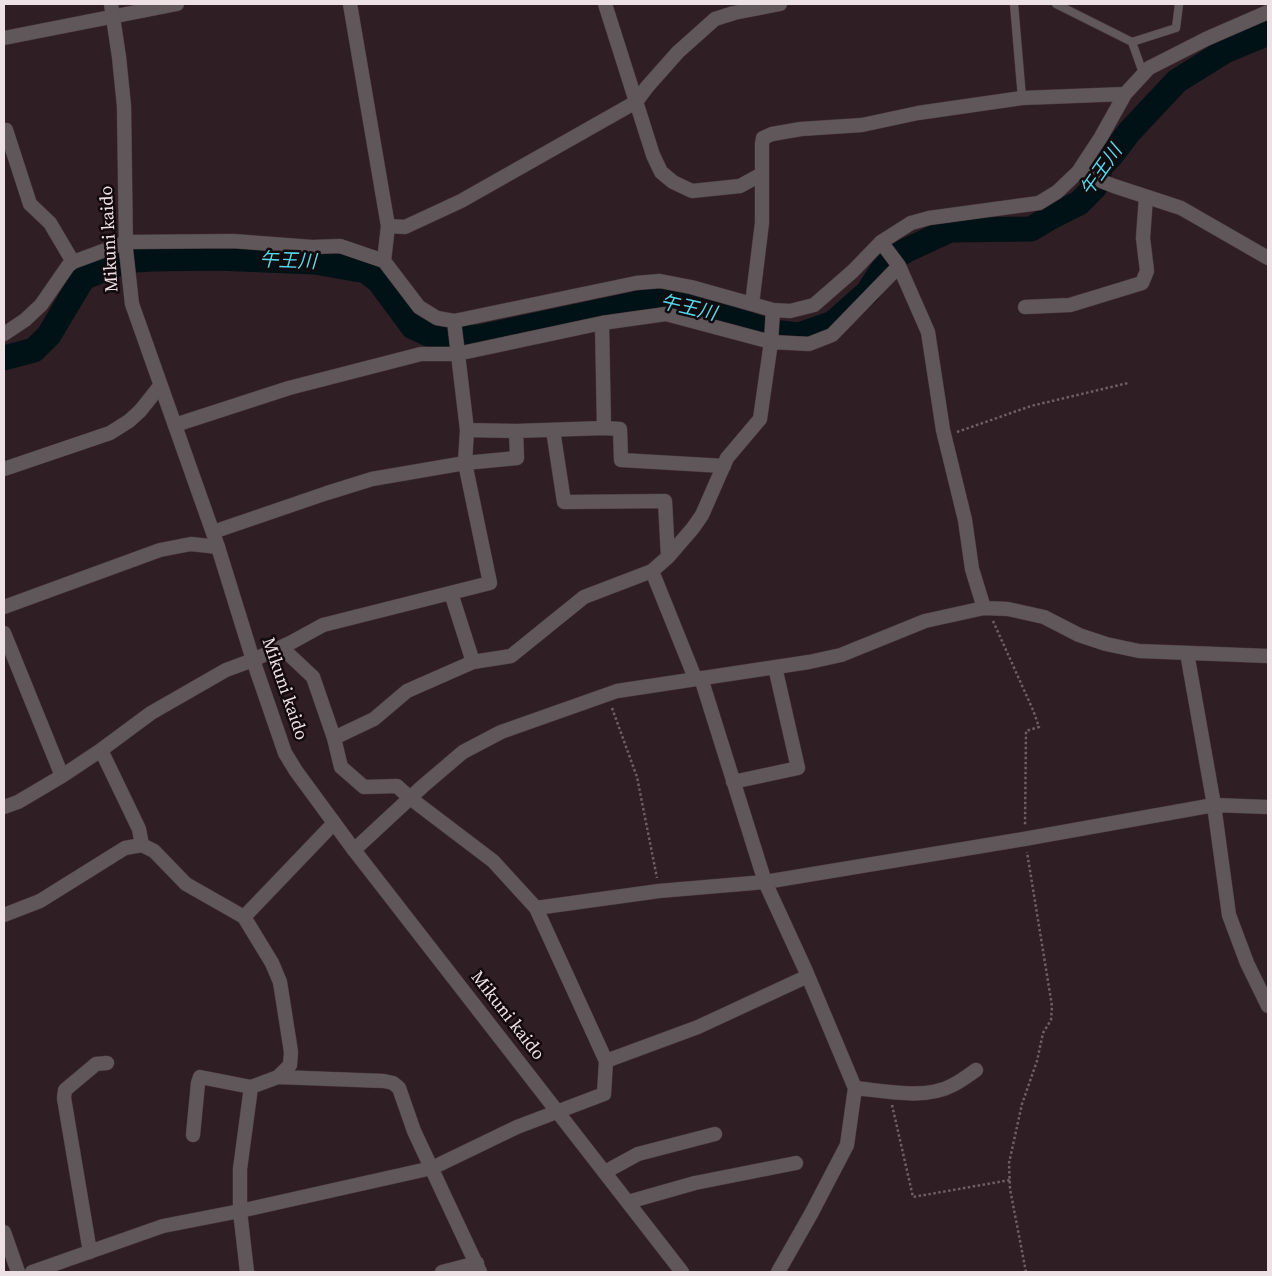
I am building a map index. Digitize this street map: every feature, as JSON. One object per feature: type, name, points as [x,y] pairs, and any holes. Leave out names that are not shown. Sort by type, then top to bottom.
[{"type":"street","points":[[4,38],[113,10],[177,4]]},
{"type":"street","points":[[350,4],[388,226],[384,261]]},
{"type":"street","points":[[605,4],[653,155],[661,172],[673,182],[692,191],[740,186],[762,174]]},
{"type":"street","points":[[388,226],[406,227],[461,201],[636,102],[646,87],[678,52],[715,19],[734,13],[780,4]]},
{"type":"street","name":"Mikuni kaido","points":[[113,10],[124,106],[126,246],[132,304],[213,532],[253,660],[285,752],[296,771],[354,850],[682,1272]]},
{"type":"street","points":[[4,334],[25,320],[41,305],[68,266],[73,262],[126,246],[233,241],[312,247],[340,246],[384,261],[419,307],[437,318],[454,323],[636,283],[660,281],[691,287],[752,304],[772,313],[814,305],[883,244],[911,223],[929,218],[1038,203],[1057,192],[1082,174],[1125,94],[1143,73],[1149,68],[1206,39],[1268,13]]},
{"type":"street","points":[[752,304],[762,223],[762,144],[764,138],[772,134],[801,128],[862,125],[918,113],[1022,98],[1125,94]]},
{"type":"street","points":[[4,130],[6,130],[30,204],[50,223],[73,262]]},
{"type":"street","points":[[1082,174],[1180,208],[1268,258]]},
{"type":"street","points":[[1025,307],[1070,305],[1142,283],[1146,271],[1143,238],[1146,197]]},
{"type":"street","points":[[883,244],[899,266],[928,332],[944,437],[965,520],[972,569],[986,608]]},
{"type":"street","points":[[175,425],[289,388],[411,356],[420,354],[457,354],[602,323],[666,314],[771,342],[809,344],[832,335],[899,266]]},
{"type":"street","points":[[334,738],[374,719],[407,691],[473,662],[511,656],[584,596],[652,571],[668,557],[702,515],[727,458],[760,419],[771,342],[772,313]]},
{"type":"street","points":[[4,807],[18,802],[62,776],[152,713],[226,670],[253,660],[323,625],[490,583],[465,463],[467,430],[454,323]]},
{"type":"street","points":[[602,323],[604,428]]},
{"type":"street","points":[[4,469],[110,433],[129,421],[140,411],[160,386]]},
{"type":"street","points":[[467,430],[516,431],[604,428],[620,430],[620,460],[724,466]]},
{"type":"street","points":[[553,430],[564,502],[665,501],[668,557]]},
{"type":"street","points":[[213,532],[372,479],[465,463],[517,458],[516,431]]},
{"type":"street","points":[[4,607],[160,550],[191,544],[218,547]]},
{"type":"street","points":[[652,571],[698,678],[765,882],[808,976],[855,1088],[847,1145],[778,1272]]},
{"type":"street","points":[[451,593],[473,662]]},
{"type":"street","points":[[354,850],[410,798],[464,752],[501,732],[618,691],[809,662],[841,654],[925,621],[986,608],[1008,609],[1044,617],[1079,635],[1106,644],[1139,651],[1268,656]]},
{"type":"street","points":[[4,633],[62,776]]},
{"type":"street","points":[[32,1272],[164,1226],[432,1168],[517,1127],[604,1094],[606,1061],[536,908],[493,861],[397,786],[364,787],[341,767],[334,738],[313,677],[281,647]]},
{"type":"street","points":[[1186,653],[1214,805],[1229,915],[1247,962],[1268,1006]]},
{"type":"street","points":[[733,782],[798,768],[775,667]]},
{"type":"street","points":[[101,750],[138,829],[142,844]]},
{"type":"street","points":[[536,908],[659,891],[765,882],[1214,805],[1268,807]]},
{"type":"street","points":[[244,917],[334,823]]},
{"type":"street","points":[[4,914],[40,901],[125,848],[142,844],[154,851],[186,884],[244,917],[272,963],[280,982],[291,1052],[290,1065],[278,1076],[251,1087],[200,1077],[193,1135]]},
{"type":"street","points":[[606,1061],[698,1027],[808,976]]},
{"type":"street","points":[[90,1252],[64,1098],[65,1090],[96,1064],[107,1063]]},
{"type":"street","points":[[855,1088],[911,1094],[940,1090],[953,1086],[976,1070]]},
{"type":"street","points":[[278,1076],[384,1081],[393,1083],[399,1088],[414,1131],[478,1268],[442,1272]]},
{"type":"street","points":[[247,1272],[240,1211],[240,1169],[251,1087]]},
{"type":"street","points":[[604,1172],[638,1154],[715,1134]]},
{"type":"street","points":[[628,1202],[695,1183],[796,1163]]},
{"type":"street","points":[[4,1232],[18,1272]]},
{"type":"lane","points":[[1014,4],[1022,98]]},
{"type":"lane","points":[[1056,4],[1132,42],[1143,73]]},
{"type":"lane","points":[[1132,42],[1176,28],[1179,4]]},
{"type":"path","points":[[944,437],[1031,406],[1128,383]]},
{"type":"path","points":[[986,608],[1039,727],[1026,730],[1024,839],[1052,1006],[1051,1020],[1043,1033],[1037,1061],[1022,1104],[1009,1164],[1010,1180],[1026,1272]]},
{"type":"path","points":[[607,694],[637,777],[659,891]]},
{"type":"path","points":[[888,1092],[896,1116],[913,1197],[1010,1180]]},
{"type":"waterway","name":"午王川","points":[[4,358],[34,350],[49,335],[83,278],[118,264],[152,259],[216,258],[315,262],[366,271],[379,281],[413,327],[439,339],[480,337],[653,300],[700,309],[772,332],[799,335],[833,323],[868,292],[888,261],[907,250],[950,230],[1031,229],[1079,203],[1095,187],[1101,166],[1130,131],[1177,81],[1225,51],[1268,33]]}]
